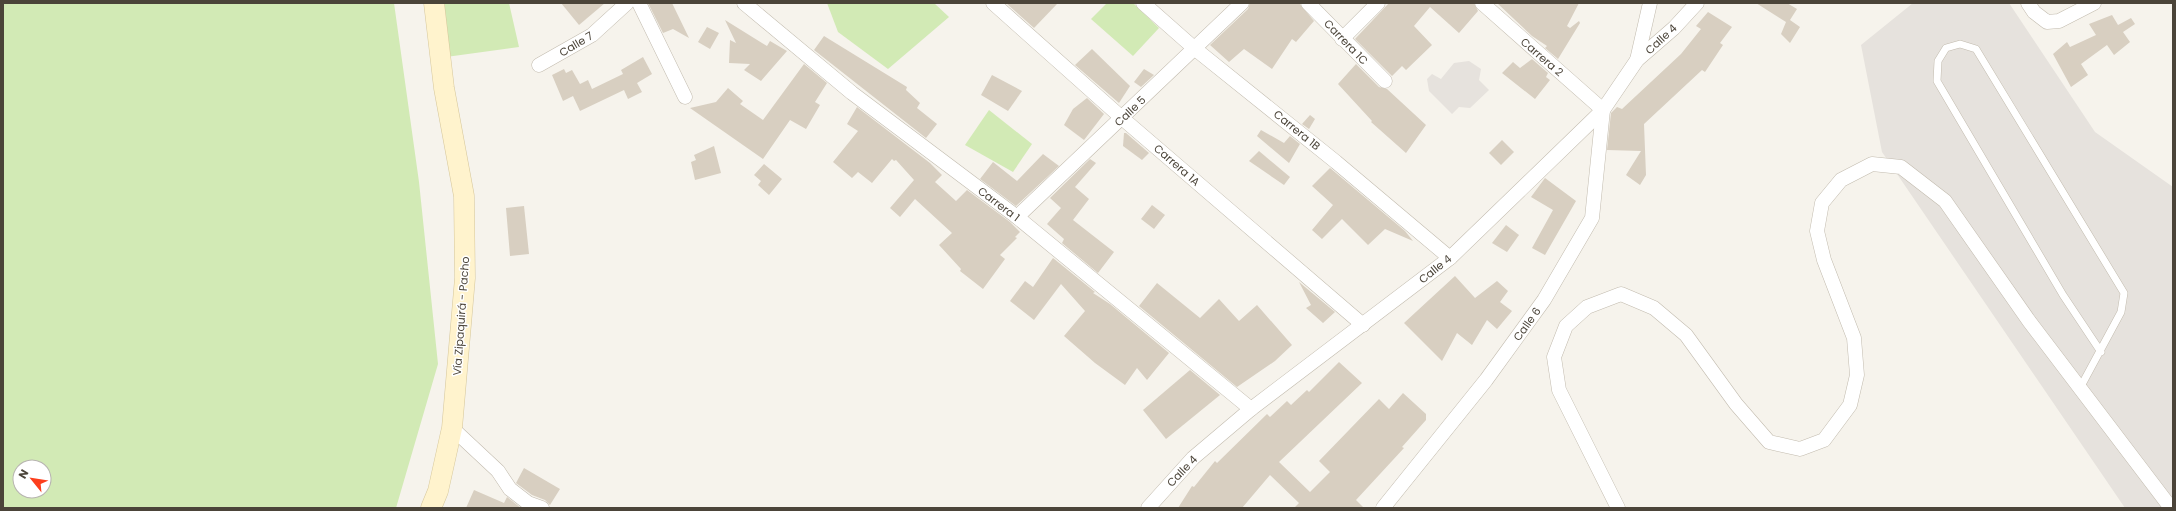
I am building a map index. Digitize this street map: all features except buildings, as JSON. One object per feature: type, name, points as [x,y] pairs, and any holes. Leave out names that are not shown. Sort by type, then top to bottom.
[{"type":"main road","name":"Vía Zipaquirá - Pacho","points":[[431,508],[438,491],[452,428],[465,278],[464,196],[444,88],[434,3]]},
{"type":"street","name":"Calle 7","points":[[539,65],[592,35],[627,3]]},
{"type":"street","points":[[638,3],[685,97]]},
{"type":"street","name":"Carrera 1","points":[[744,3],[852,93],[1017,217],[1251,409]]},
{"type":"street","name":"Carrera 1A","points":[[993,3],[1122,118],[1363,325]]},
{"type":"street","name":"Carrera 1B","points":[[1143,3],[1194,48],[1336,162],[1450,258]]},
{"type":"street","name":"Calle 5","points":[[1017,217],[1242,3]]},
{"type":"street","name":"Carrera 1C","points":[[1308,3],[1384,81]]},
{"type":"street","points":[[1342,39],[1378,3]]},
{"type":"street","name":"Carrera 2","points":[[1482,3],[1603,110]]},
{"type":"street","points":[[1637,60],[1650,3]]},
{"type":"street","name":"Calle 4","points":[[1148,508],[1193,458],[1251,409],[1450,258],[1603,110],[1637,60],[1674,28],[1696,3]]},
{"type":"street","points":[[2028,3],[2034,12],[2048,22],[2059,21],[2094,3]]},
{"type":"street","name":"Calle 6","points":[[1383,508],[1486,380],[1544,300],[1592,218],[1603,110]]},
{"type":"street","points":[[1618,508],[1559,390],[1554,357],[1566,326],[1587,306],[1620,294],[1654,308],[1686,335],[1736,404],[1769,442],[1800,449],[1824,440],[1850,405],[1857,375],[1854,338],[1824,260],[1818,231],[1822,203],[1841,180],[1872,164],[1901,167],[1945,201],[2029,321],[2171,508]]},
{"type":"street","points":[[452,428],[498,471],[510,489],[528,502],[542,508]]},
{"type":"lane","points":[[2080,388],[2101,352],[2121,312],[2124,293],[1976,49],[1960,44],[1946,48],[1938,61],[1937,81],[2063,295],[2101,352]]},
{"type":"shaded area","points":[[1913,3],[2009,3],[2095,132],[2173,187],[2173,508],[2125,508],[1882,152],[1861,45]]},
{"type":"shaded area","points":[[1469,61],[1481,69],[1479,80],[1489,90],[1470,108],[1459,107],[1452,114],[1429,91],[1427,79],[1432,74],[1441,79],[1454,63]]},
{"type":"green space","points":[[3,3],[394,3],[419,182],[438,364],[396,508],[3,508]]},
{"type":"green space","points":[[437,3],[509,3],[519,47],[446,57]]},
{"type":"green space","points":[[827,3],[934,3],[949,17],[888,69],[838,32]]},
{"type":"green space","points":[[1107,3],[1133,3],[1159,28],[1133,56],[1091,19]]},
{"type":"green space","points":[[989,110],[1032,144],[1013,172],[965,145]]}]
